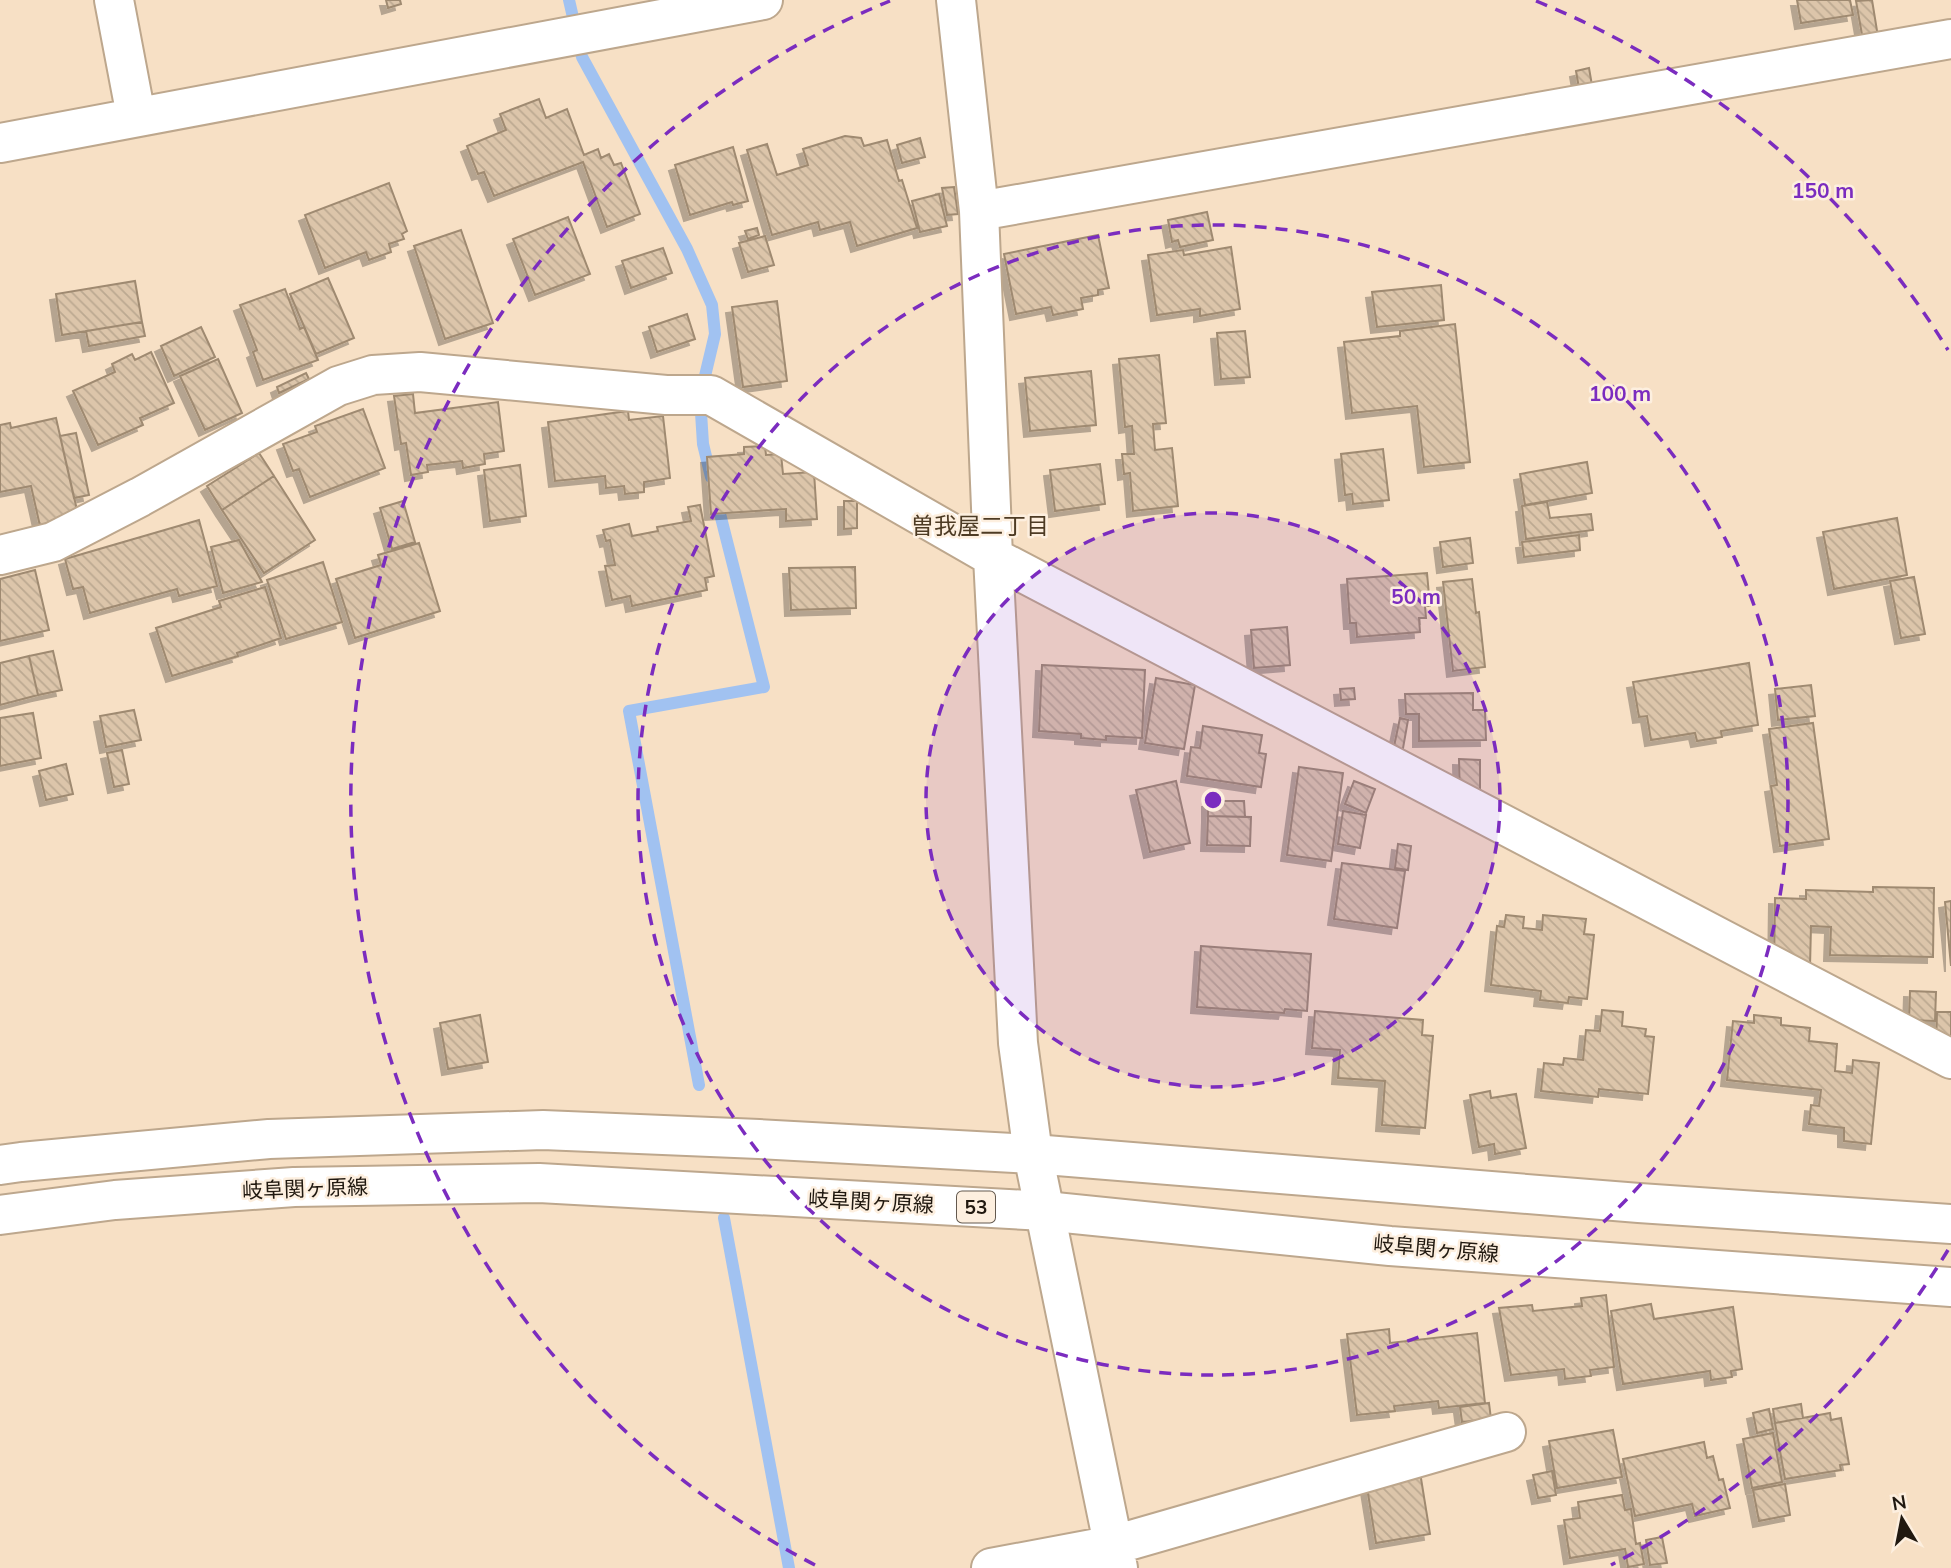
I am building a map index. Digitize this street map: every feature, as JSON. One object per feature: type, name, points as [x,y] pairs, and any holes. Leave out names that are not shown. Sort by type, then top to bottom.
[{"type":"street","points":[[114,0],[136,116]]},
{"type":"street","points":[[0,143],[763,0]]},
{"type":"street","points":[[956,0],[979,211],[993,558],[1018,1044],[1033,1154],[1116,1556]]},
{"type":"street","points":[[979,211],[1951,40]]},
{"type":"street","points":[[0,555],[53,542],[140,498],[338,386],[373,375],[420,372],[653,394],[711,396],[993,558],[1951,1059]]},
{"type":"street","points":[[0,1165],[269,1139],[543,1130],[1033,1154],[1639,1203],[1951,1224]]},
{"type":"street","name":"岐阜関ヶ原線","points":[[0,1215],[115,1200],[294,1187],[539,1184],[1045,1211],[1390,1246],[1951,1287]]},
{"type":"street","points":[[991,1568],[1116,1556],[1506,1432]]},
{"type":"building","points":[[386,0],[400,0],[401,4],[388,8]]},
{"type":"building","points":[[1797,0],[1850,0],[1853,15],[1801,23]]},
{"type":"building","points":[[1872,0],[1879,43],[1864,46],[1856,1]]},
{"type":"building","points":[[1589,68],[1594,97],[1581,100],[1576,71]]},
{"type":"building","points":[[539,99],[546,118],[567,109],[584,155],[598,149],[601,158],[609,154],[614,165],[621,163],[640,214],[607,227],[583,162],[494,196],[484,172],[478,174],[467,146],[506,130],[500,114]]},
{"type":"building","points":[[845,136],[861,138],[864,146],[887,140],[917,228],[857,246],[850,222],[820,230],[818,222],[772,235],[747,150],[767,144],[777,175],[808,165],[803,149]]},
{"type":"building","points":[[920,138],[925,157],[902,163],[897,145]]},
{"type":"building","points":[[733,147],[748,201],[733,205],[732,202],[690,215],[675,165]]},
{"type":"building","points":[[389,183],[407,231],[402,234],[404,239],[389,244],[391,252],[369,260],[366,252],[325,268],[305,215]]},
{"type":"building","points":[[954,187],[958,214],[947,215],[942,188]]},
{"type":"building","points":[[939,194],[947,226],[920,232],[912,201]]},
{"type":"building","points":[[1207,212],[1213,240],[1180,247],[1178,240],[1172,242],[1168,220]]},
{"type":"building","points":[[568,217],[590,274],[535,295],[513,239]]},
{"type":"building","points":[[757,228],[759,235],[748,239],[745,231]]},
{"type":"building","points":[[461,230],[493,323],[445,339],[414,246]]},
{"type":"building","points":[[1098,235],[1109,288],[1098,290],[1098,295],[1081,298],[1083,309],[1053,315],[1051,307],[1016,314],[1004,254]]},
{"type":"building","points":[[765,236],[774,265],[748,272],[739,243]]},
{"type":"building","points":[[1231,247],[1240,309],[1200,316],[1200,309],[1157,315],[1148,255],[1183,250],[1184,255]]},
{"type":"building","points":[[663,248],[672,273],[631,288],[622,261]]},
{"type":"building","points":[[328,278],[354,338],[316,354],[290,294]]},
{"type":"building","points":[[135,281],[142,322],[62,335],[56,294]]},
{"type":"building","points":[[1441,285],[1444,320],[1377,327],[1372,292]]},
{"type":"building","points":[[285,289],[300,329],[304,327],[318,360],[263,380],[253,352],[257,350],[240,305]]},
{"type":"building","points":[[777,301],[787,381],[743,387],[732,307]]},
{"type":"building","points":[[687,314],[695,339],[657,352],[649,327]]},
{"type":"building","points":[[142,322],[145,336],[89,346],[86,331]]},
{"type":"building","points":[[1455,324],[1470,462],[1424,467],[1417,406],[1352,413],[1344,342],[1400,336],[1400,331]]},
{"type":"building","points":[[201,327],[215,357],[174,376],[161,346]]},
{"type":"building","points":[[1245,331],[1250,377],[1221,379],[1217,333]]},
{"type":"building","points":[[151,352],[174,403],[140,418],[143,425],[98,445],[73,391],[115,372],[112,364],[132,354],[135,360]]},
{"type":"building","points":[[1159,355],[1166,423],[1153,424],[1155,450],[1172,448],[1178,506],[1133,511],[1130,473],[1124,474],[1122,454],[1134,454],[1132,426],[1125,427],[1119,359]]},
{"type":"building","points":[[218,359],[242,413],[205,430],[180,376]]},
{"type":"building","points":[[1091,371],[1096,425],[1030,431],[1025,378]]},
{"type":"building","points":[[306,373],[309,379],[279,393],[277,387]]},
{"type":"building","points":[[413,394],[415,413],[498,402],[504,451],[484,454],[485,464],[463,468],[462,461],[427,465],[428,472],[411,475],[406,443],[401,444],[394,396]]},
{"type":"building","points":[[363,409],[385,468],[310,497],[299,469],[293,471],[283,444],[317,432],[315,426]]},
{"type":"building","points":[[628,411],[629,420],[663,416],[670,478],[644,482],[644,492],[625,494],[624,486],[606,488],[605,476],[555,481],[548,422]]},
{"type":"building","points":[[56,418],[77,510],[40,526],[31,486],[0,492],[0,425],[10,423],[11,428]]},
{"type":"building","points":[[76,433],[89,495],[74,498],[60,436]]},
{"type":"building","points":[[765,446],[766,455],[781,454],[783,474],[814,472],[817,519],[786,521],[786,509],[711,514],[707,457],[744,454],[744,447]]},
{"type":"building","points":[[1383,449],[1389,500],[1353,504],[1352,494],[1345,495],[1341,454]]},
{"type":"building","points":[[259,453],[274,476],[222,510],[207,486]]},
{"type":"building","points":[[1587,462],[1592,493],[1525,505],[1520,474]]},
{"type":"building","points":[[1100,464],[1105,504],[1055,511],[1050,470]]},
{"type":"building","points":[[520,465],[526,516],[490,521],[484,470]]},
{"type":"building","points":[[274,476],[315,540],[264,573],[222,510]]},
{"type":"building","points":[[403,501],[415,542],[392,549],[380,508]]},
{"type":"building","points":[[844,501],[857,501],[857,528],[844,529]]},
{"type":"building","points":[[1547,502],[1550,518],[1591,514],[1593,530],[1526,539],[1522,506]]},
{"type":"building","points":[[700,505],[714,576],[705,578],[707,590],[632,606],[630,596],[612,600],[605,566],[615,565],[610,540],[606,541],[603,530],[629,524],[632,536],[658,531],[657,527],[691,521],[688,507]]},
{"type":"building","points":[[1897,518],[1907,575],[1834,589],[1823,532]]},
{"type":"building","points":[[199,520],[217,586],[179,596],[177,589],[90,613],[83,587],[73,589],[65,559]]},
{"type":"building","points":[[1579,535],[1580,550],[1524,557],[1522,542]]},
{"type":"building","points":[[1470,538],[1473,563],[1443,567],[1440,542]]},
{"type":"building","points":[[239,540],[262,582],[223,593],[211,547]]},
{"type":"building","points":[[419,543],[440,611],[355,638],[336,579],[381,565],[378,555]]},
{"type":"building","points":[[323,562],[342,622],[286,639],[267,580]]},
{"type":"building","points":[[855,567],[856,608],[791,610],[789,568]]},
{"type":"building","points":[[35,570],[49,630],[0,641],[0,579]]},
{"type":"building","points":[[1427,573],[1430,606],[1425,606],[1426,618],[1419,618],[1420,632],[1357,637],[1356,623],[1350,623],[1347,579]]},
{"type":"building","points":[[1914,577],[1925,634],[1901,638],[1890,581]]},
{"type":"building","points":[[1472,579],[1476,613],[1479,612],[1485,667],[1453,671],[1443,582]]},
{"type":"building","points":[[265,587],[281,638],[237,653],[238,656],[172,676],[156,628],[221,607],[219,601]]},
{"type":"building","points":[[1287,627],[1290,665],[1254,668],[1251,630]]},
{"type":"building","points":[[53,651],[62,690],[38,695],[29,656]]},
{"type":"building","points":[[29,656],[38,695],[0,705],[0,663]]},
{"type":"building","points":[[1749,663],[1758,725],[1721,731],[1722,737],[1697,741],[1695,733],[1651,740],[1647,716],[1639,717],[1633,682]]},
{"type":"building","points":[[1042,665],[1145,670],[1142,738],[1106,736],[1106,740],[1081,738],[1081,734],[1039,731]]},
{"type":"building","points":[[1156,678],[1195,685],[1184,749],[1145,743]]},
{"type":"building","points":[[1811,685],[1815,716],[1778,720],[1775,689]]},
{"type":"building","points":[[1354,688],[1355,699],[1341,700],[1340,689]]},
{"type":"building","points":[[1473,693],[1473,710],[1485,710],[1486,740],[1419,741],[1419,714],[1406,714],[1405,694]]},
{"type":"building","points":[[134,710],[141,740],[106,747],[100,716]]},
{"type":"building","points":[[33,713],[41,758],[0,766],[0,718]]},
{"type":"building","points":[[1400,718],[1408,720],[1402,754],[1393,751]]},
{"type":"building","points":[[1813,723],[1829,839],[1780,846],[1771,786],[1777,785],[1769,729]]},
{"type":"building","points":[[1203,726],[1262,735],[1259,753],[1266,754],[1261,787],[1187,776],[1191,747],[1200,748]]},
{"type":"building","points":[[122,750],[129,784],[114,787],[107,753]]},
{"type":"building","points":[[1459,759],[1480,760],[1480,805],[1460,804]]},
{"type":"building","points":[[66,764],[73,794],[46,800],[39,771]]},
{"type":"building","points":[[1299,767],[1343,773],[1331,861],[1287,855]]},
{"type":"building","points":[[1176,781],[1190,843],[1150,852],[1136,790]]},
{"type":"building","points":[[1354,781],[1375,789],[1366,813],[1345,804]]},
{"type":"building","points":[[1208,801],[1244,801],[1245,817],[1208,816]]},
{"type":"building","points":[[1343,811],[1366,815],[1360,848],[1338,844]]},
{"type":"building","points":[[1208,816],[1251,817],[1250,846],[1207,845]]},
{"type":"building","points":[[1398,844],[1411,846],[1408,870],[1395,868]]},
{"type":"building","points":[[1342,863],[1405,871],[1397,928],[1334,919]]},
{"type":"building","points":[[1873,887],[1934,888],[1933,957],[1830,955],[1831,927],[1811,926],[1810,967],[1774,967],[1775,898],[1806,899],[1806,890],[1873,892]]},
{"type":"building","points":[[1951,901],[1951,966],[1945,902]]},
{"type":"building","points":[[1506,915],[1524,917],[1523,928],[1542,930],[1543,915],[1586,919],[1584,934],[1594,935],[1587,999],[1569,997],[1568,1003],[1540,1000],[1541,991],[1491,985],[1497,926],[1504,927]]},
{"type":"building","points":[[1201,946],[1311,954],[1307,1011],[1285,1009],[1284,1013],[1197,1007]]},
{"type":"building","points":[[1910,991],[1936,992],[1935,1021],[1909,1020]]},
{"type":"building","points":[[1602,1010],[1623,1012],[1622,1026],[1646,1029],[1645,1036],[1654,1037],[1648,1094],[1599,1089],[1598,1097],[1541,1091],[1544,1063],[1563,1065],[1564,1058],[1583,1060],[1586,1030],[1600,1031]]},
{"type":"building","points":[[1315,1011],[1423,1020],[1422,1035],[1433,1036],[1425,1128],[1382,1125],[1385,1081],[1338,1078],[1340,1050],[1312,1048]]},
{"type":"building","points":[[1937,1012],[1951,1012],[1951,1048],[1936,1048]]},
{"type":"building","points":[[480,1015],[488,1062],[448,1069],[440,1023]]},
{"type":"building","points":[[1754,1015],[1781,1018],[1781,1025],[1810,1028],[1809,1041],[1837,1044],[1835,1071],[1852,1073],[1853,1060],[1879,1063],[1871,1144],[1844,1141],[1844,1128],[1809,1124],[1811,1105],[1819,1106],[1821,1090],[1727,1080],[1733,1021],[1754,1023]]},
{"type":"building","points":[[1490,1091],[1491,1098],[1516,1094],[1526,1148],[1495,1154],[1494,1144],[1479,1147],[1470,1095]]},
{"type":"building","points":[[1606,1295],[1614,1367],[1590,1370],[1591,1376],[1565,1379],[1564,1369],[1511,1375],[1499,1308],[1532,1305],[1533,1311],[1582,1306],[1581,1298]]},
{"type":"building","points":[[1651,1304],[1654,1319],[1733,1307],[1742,1369],[1731,1371],[1732,1377],[1711,1380],[1710,1371],[1623,1384],[1611,1311]]},
{"type":"building","points":[[1389,1329],[1390,1343],[1477,1333],[1485,1403],[1439,1408],[1438,1401],[1394,1406],[1395,1411],[1357,1415],[1347,1334]]},
{"type":"building","points":[[1489,1403],[1491,1419],[1462,1422],[1460,1407]]},
{"type":"building","points":[[1801,1404],[1803,1418],[1775,1423],[1773,1409]]},
{"type":"building","points":[[1769,1409],[1773,1429],[1757,1433],[1753,1413]]},
{"type":"building","points":[[1830,1413],[1831,1420],[1841,1418],[1849,1464],[1840,1465],[1841,1470],[1785,1479],[1775,1423]]},
{"type":"building","points":[[1613,1430],[1622,1477],[1557,1488],[1549,1441]]},
{"type":"building","points":[[1773,1433],[1782,1482],[1752,1488],[1743,1439]]},
{"type":"building","points":[[1704,1442],[1707,1458],[1713,1456],[1719,1480],[1723,1479],[1730,1508],[1695,1516],[1692,1504],[1635,1516],[1623,1459]]},
{"type":"building","points":[[1419,1466],[1430,1534],[1376,1543],[1365,1475]]},
{"type":"building","points":[[1552,1471],[1556,1495],[1538,1498],[1533,1475]]},
{"type":"building","points":[[1785,1484],[1790,1515],[1759,1521],[1753,1490]]},
{"type":"building","points":[[1622,1495],[1625,1510],[1631,1509],[1636,1544],[1640,1543],[1644,1564],[1628,1567],[1625,1549],[1570,1558],[1564,1520],[1580,1518],[1578,1502]]},
{"type":"building","points":[[1662,1537],[1667,1563],[1650,1565],[1646,1540]]},
{"type":"waterway","points":[[569,0],[582,57],[687,249],[712,305],[715,334],[700,397],[703,444],[711,477]]},
{"type":"waterway","points":[[699,1085],[629,711],[764,687],[716,498]]},
{"type":"waterway","points":[[724,1218],[789,1568]]},
{"type":"district","name":"曽我屋二丁目","points":[[980,526]]}]
